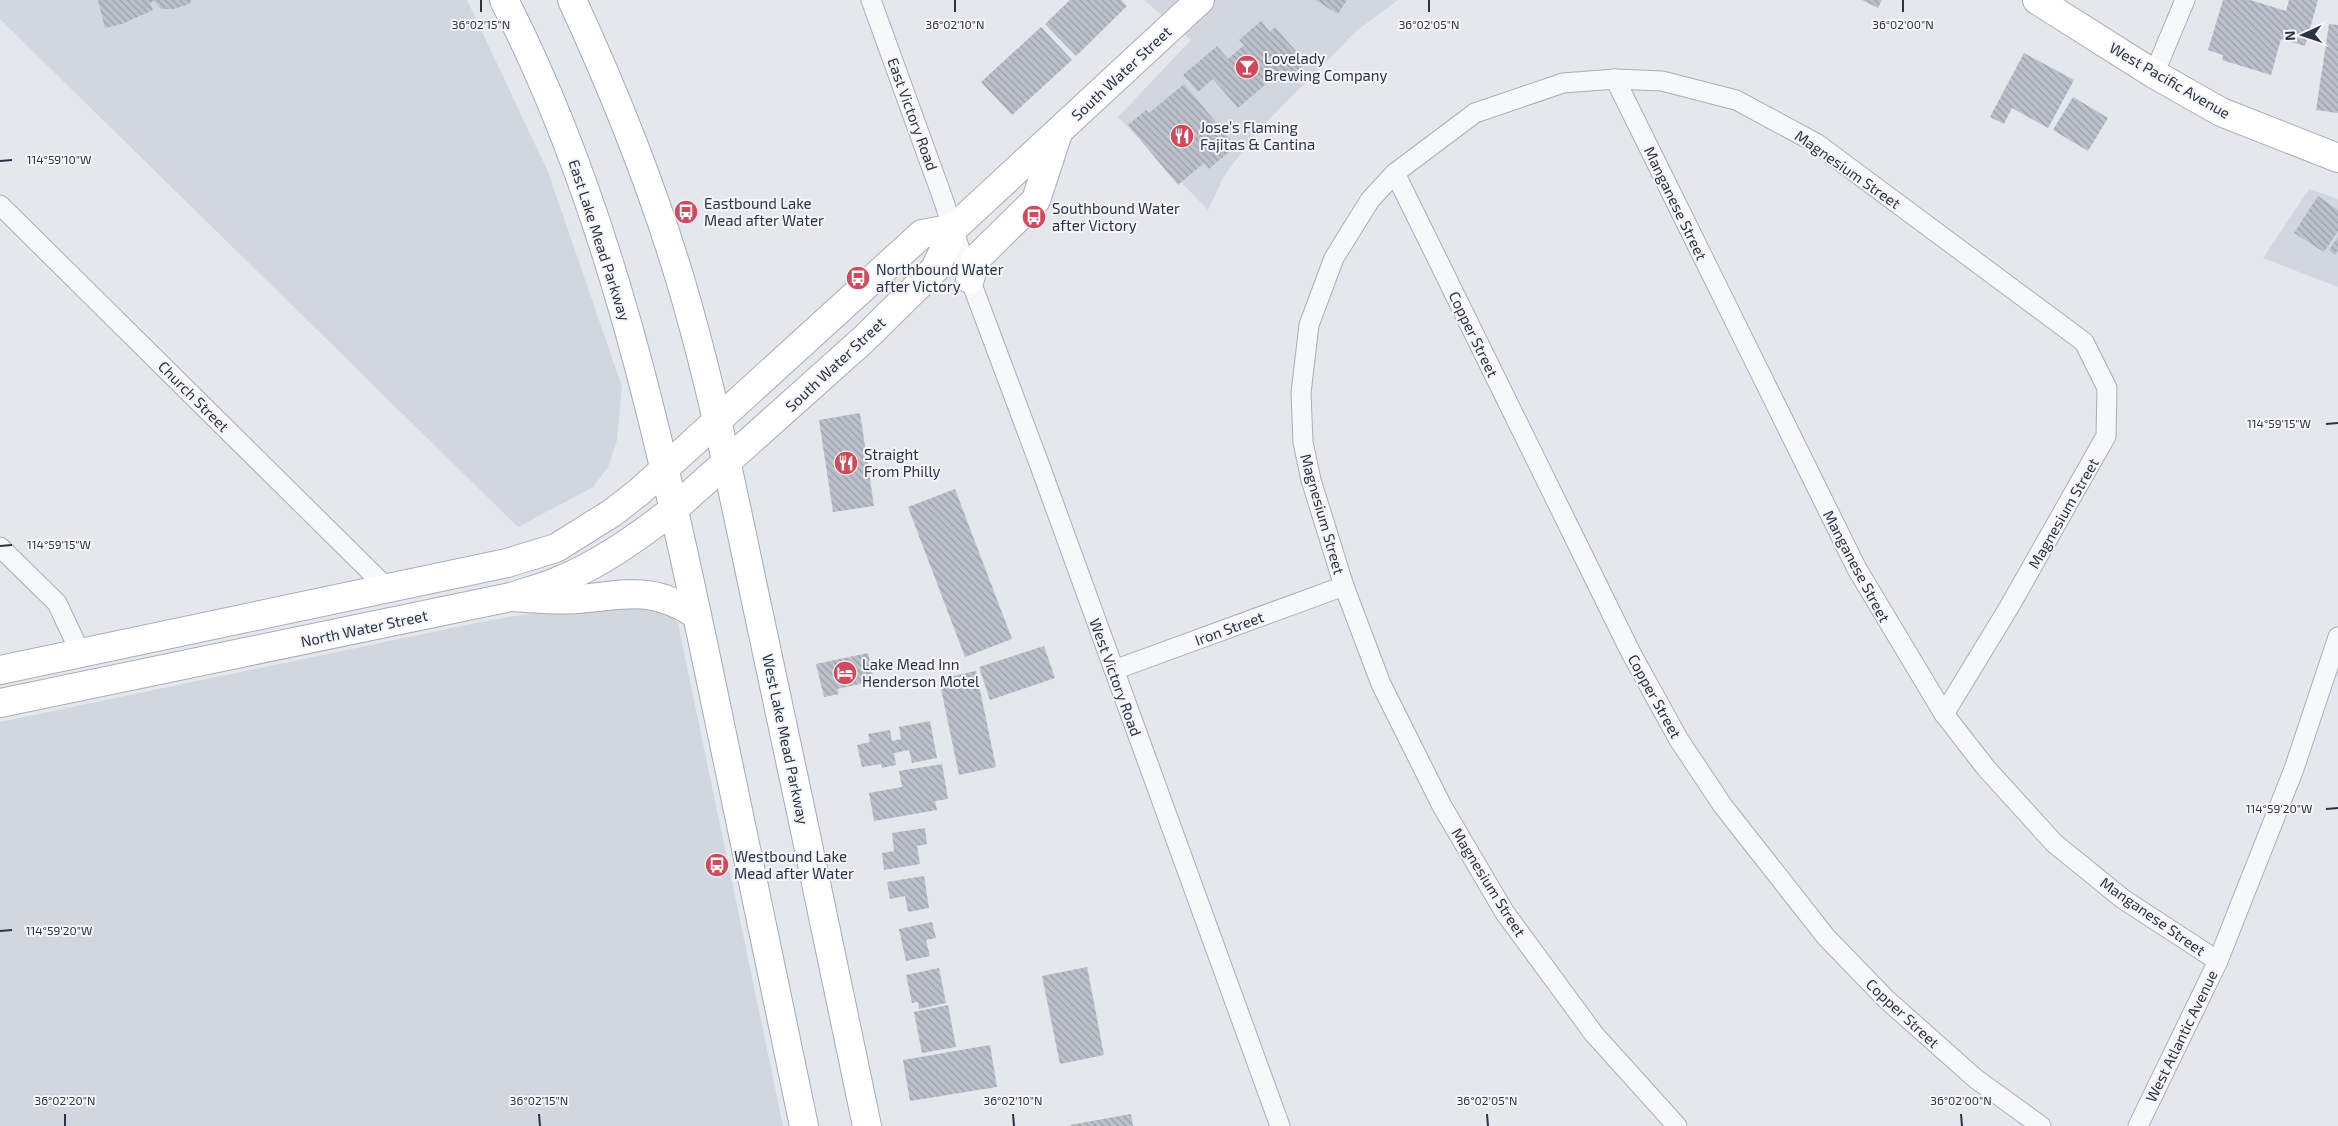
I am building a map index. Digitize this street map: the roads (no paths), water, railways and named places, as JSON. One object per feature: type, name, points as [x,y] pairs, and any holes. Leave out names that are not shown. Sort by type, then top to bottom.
[{"type":"main road","points":[[572,0],[609,80],[639,156],[680,278],[721,441]]},
{"type":"main road","name":"South Water Street","points":[[690,445],[721,441],[864,339],[935,270],[954,228],[1200,0]]},
{"type":"main road","name":"West Pacific Avenue","points":[[2037,0],[2154,74],[2221,112],[2338,158]]},
{"type":"main road","name":"East Lake Mead Parkway","points":[[507,1],[550,99],[594,213],[635,350],[669,489]]},
{"type":"main road","points":[[970,279],[975,260],[1036,200],[1059,131]]},
{"type":"main road","name":"South Water Street","points":[[699,486],[721,441],[922,234],[954,228]]},
{"type":"main road","name":"West Lake Mead Parkway","points":[[721,441],[866,1126]]},
{"type":"main road","name":"North Water Street","points":[[0,703],[512,597],[555,582],[582,570],[643,533],[669,489],[690,445]]},
{"type":"main road","name":"North Water Street","points":[[0,670],[507,563],[556,548],[612,513],[669,489],[699,486]]},
{"type":"main road","points":[[669,489],[805,1123]]},
{"type":"main road","points":[[512,597],[554,600],[612,595],[652,595],[676,602],[697,615]]},
{"type":"street","name":"East Victory Road","points":[[872,0],[954,228]]},
{"type":"street","points":[[2154,74],[2185,0]]},
{"type":"street","name":"Magnesium Street","points":[[1677,1126],[1594,1034],[1505,913],[1442,806],[1381,684],[1344,586],[1310,480],[1303,442],[1300,393],[1308,325],[1334,258],[1370,200],[1395,173],[1475,113],[1563,83],[1615,79],[1662,81],[1736,100],[1816,143],[2084,342],[2107,388],[2106,436],[2008,609],[1944,714]]},
{"type":"street","name":"Manganese Street","points":[[1615,79],[1857,569],[1944,714],[1986,768],[2054,843],[2123,899],[2218,961]]},
{"type":"street","name":"Copper Street","points":[[1395,173],[1631,653],[1679,740],[1723,806],[1826,937],[1886,1000],[1976,1079],[2041,1126]]},
{"type":"street","name":"Church Street","points":[[0,205],[387,588]]},
{"type":"street","name":"West Victory Road","points":[[954,228],[970,279],[1280,1126]]},
{"type":"street","points":[[0,547],[57,603],[80,652]]},
{"type":"street","name":"Iron Street","points":[[1114,670],[1344,586]]},
{"type":"street","name":"West Atlantic Avenue","points":[[2138,1126],[2218,961],[2294,769],[2338,637]]},
{"type":"place","name":"Lovelady Brewing Company","points":[[1247,67]]},
{"type":"place","name":"Jose’s Flaming Fajitas & Cantina","points":[[1182,136]]},
{"type":"place","name":"Eastbound Lake Mead after Water","points":[[686,212]]},
{"type":"place","name":"Southbound Water after Victory","points":[[1034,217]]},
{"type":"place","name":"Northbound Water after Victory","points":[[858,278]]},
{"type":"place","name":"Straight From Philly","points":[[846,463]]},
{"type":"place","name":"Lake Mead Inn Henderson Motel","points":[[845,673]]},
{"type":"place","name":"Westbound Lake Mead after Water","points":[[717,865]]}]
